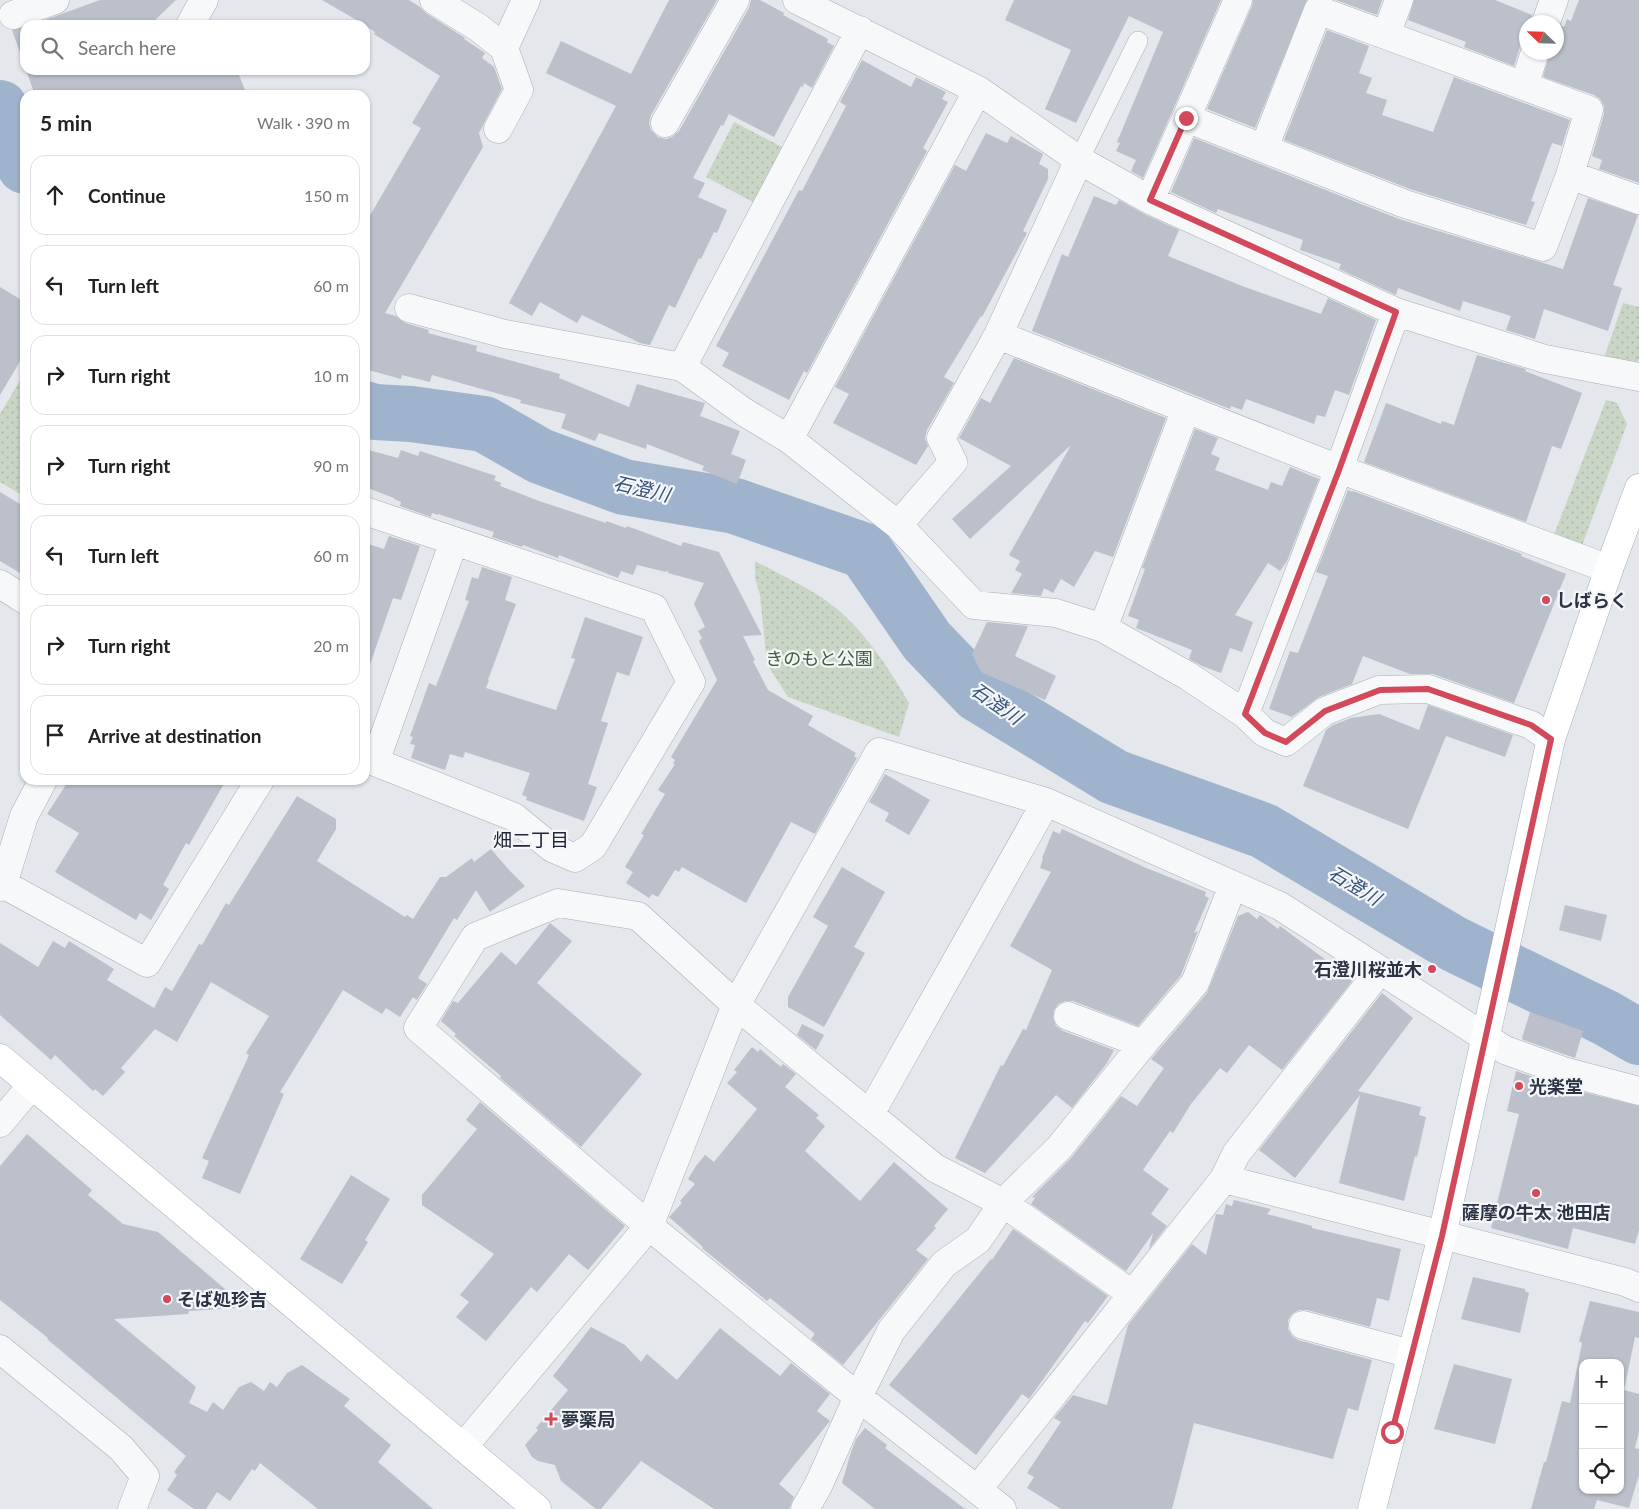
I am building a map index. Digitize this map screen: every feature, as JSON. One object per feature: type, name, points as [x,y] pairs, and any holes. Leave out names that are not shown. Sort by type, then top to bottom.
[{"type":"street","points":[[13,15],[55,0]]},
{"type":"street","points":[[193,20],[204,0]]},
{"type":"street","points":[[434,0],[479,28],[504,48],[519,90],[498,129]]},
{"type":"street","points":[[504,48],[526,0]]},
{"type":"street","points":[[665,123],[735,0]]},
{"type":"street","points":[[797,0],[978,90],[1079,160],[1150,200],[1396,312],[1545,359],[1639,376]]},
{"type":"street","points":[[1150,200],[1238,0]]},
{"type":"street","points":[[1386,35],[1399,0]]},
{"type":"street","points":[[1549,15],[1554,0]]},
{"type":"street","points":[[1186,118],[1405,204],[1542,247],[1570,175],[1589,110],[1318,10],[1264,148]]},
{"type":"street","points":[[682,367],[860,30]]},
{"type":"street","points":[[1524,86],[1532,60]]},
{"type":"street","points":[[789,439],[978,90]]},
{"type":"street","points":[[898,526],[953,462],[941,438],[998,335],[1079,160]]},
{"type":"street","points":[[1570,175],[1639,200]]},
{"type":"street","points":[[409,308],[505,334],[682,367],[744,412],[789,439],[898,526],[974,605],[1056,613],[1103,628],[1188,676],[1245,714],[1265,733],[1286,742],[1325,711],[1380,690],[1428,689],[1531,725],[1551,739]]},
{"type":"street","points":[[1245,714],[1339,470],[1396,312]]},
{"type":"street","points":[[998,335],[1339,470],[1609,569]]},
{"type":"street","points":[[1103,628],[1186,409]]},
{"type":"street","points":[[1372,1509],[1442,1236],[1551,739],[1609,569],[1639,488]]},
{"type":"street","points":[[370,513],[654,608],[691,682],[593,846],[575,858],[552,848],[514,817],[370,760],[454,541]]},
{"type":"street","points":[[0,584],[20,597]]},
{"type":"street","points":[[463,1447],[649,1226],[736,1004],[879,752],[1046,802],[1233,885],[1280,906],[1505,1050],[1563,1071],[1639,1091]]},
{"type":"street","points":[[40,785],[24,816],[2,885],[147,964],[257,785]]},
{"type":"street","points":[[870,1114],[1046,802]]},
{"type":"street","points":[[805,1509],[818,1486],[858,1397],[891,1331],[944,1264],[978,1240],[1003,1203],[1059,1148],[1195,983],[1233,885]]},
{"type":"street","points":[[1002,1509],[858,1397],[649,1226],[418,1028],[475,938],[558,902],[638,916],[736,1004],[935,1168],[1003,1203],[1132,1294]]},
{"type":"street","points":[[977,1490],[1224,1179],[1236,1154],[1380,970]]},
{"type":"street","points":[[1068,1016],[1143,1044]]},
{"type":"street","points":[[0,1058],[537,1509]]},
{"type":"street","points":[[0,1123],[32,1085]]},
{"type":"street","points":[[1224,1179],[1625,1282],[1639,1288]]},
{"type":"street","points":[[1303,1325],[1411,1354]]},
{"type":"street","points":[[0,1349],[121,1448],[145,1476],[132,1509]]},
{"type":"lane","points":[[1079,160],[1138,41]]},
{"type":"green space","points":[[734,122],[782,147],[753,202],[706,177]]},
{"type":"green space","points":[[1623,303],[1639,307],[1639,359],[1635,369],[1603,361]]},
{"type":"green space","points":[[20,380],[20,494],[0,482],[0,414]]},
{"type":"green space","points":[[1606,400],[1617,403],[1627,424],[1580,551],[1552,540]]},
{"type":"green space","name":"きのもと公園","points":[[755,561],[826,600],[846,617],[873,647],[909,703],[899,737],[788,697],[767,664],[760,595],[755,578]]},
{"type":"building","points":[[100,0],[176,0],[155,20],[45,20]]},
{"type":"building","points":[[322,0],[409,0],[485,53],[482,58],[494,67],[502,89],[479,133],[483,147],[385,313],[396,316],[405,323],[429,330],[428,333],[477,346],[476,351],[560,374],[559,378],[629,407],[637,384],[705,403],[700,416],[740,431],[731,454],[746,460],[737,484],[702,470],[704,466],[647,444],[646,449],[599,433],[595,441],[561,428],[566,414],[520,403],[521,400],[432,375],[430,382],[402,375],[401,379],[370,370],[370,215],[421,128],[412,123],[440,76],[374,34],[375,32],[370,28],[370,20],[356,20]]},
{"type":"building","points":[[669,0],[717,0],[651,115],[649,123],[651,130],[658,137],[666,139],[679,131],[749,8],[751,0],[760,0],[784,13],[783,15],[828,39],[827,42],[834,46],[812,88],[804,83],[803,87],[801,86],[774,137],[729,114],[723,126],[721,125],[693,178],[705,183],[698,197],[727,210],[717,233],[714,232],[701,259],[699,258],[675,308],[669,305],[650,345],[640,343],[582,315],[577,323],[540,302],[532,316],[509,303],[616,106],[546,73],[561,41],[631,74]]},
{"type":"building","points":[[1014,0],[1221,0],[1143,178],[1131,171],[1136,160],[1116,151],[1120,143],[1117,142],[1163,32],[1129,16],[1076,123],[1045,109],[1071,50],[1005,20]]},
{"type":"building","points":[[1253,0],[1307,0],[1255,128],[1207,109]]},
{"type":"building","points":[[1336,0],[1382,0],[1377,15]]},
{"type":"building","points":[[1414,0],[1495,0],[1532,15],[1519,15],[1519,50],[1514,66],[1464,47],[1466,42],[1408,20]]},
{"type":"building","points":[[1579,0],[1639,0],[1639,183],[1599,169],[1602,160],[1592,156],[1604,114],[1604,106],[1600,99],[1594,95],[1543,77],[1548,60],[1564,60],[1564,27],[1567,19],[1571,21]]},
{"type":"building","points":[[20,28],[20,53],[12,30]]},
{"type":"building","points":[[1327,30],[1369,46],[1359,73],[1372,78],[1366,93],[1387,100],[1382,115],[1433,132],[1454,77],[1570,120],[1562,146],[1552,143],[1531,201],[1535,202],[1526,225],[1410,189],[1284,140]]},
{"type":"building","points":[[862,60],[911,87],[916,77],[946,92],[942,99],[948,102],[923,148],[927,151],[807,373],[804,371],[789,400],[722,366],[729,353],[716,346],[799,190],[802,191],[846,106],[840,102]]},
{"type":"building","points":[[28,75],[239,75],[245,90],[33,90]]},
{"type":"building","points":[[986,133],[1007,143],[1011,136],[1043,154],[1039,164],[1048,169],[1048,179],[1023,231],[1027,233],[982,317],[944,377],[954,383],[927,430],[925,438],[928,446],[916,465],[833,423],[849,394],[835,387],[955,165],[966,171]]},
{"type":"building","points":[[1194,138],[1399,219],[1563,269],[1588,198],[1638,215],[1613,285],[1622,288],[1608,331],[1544,309],[1535,339],[1506,330],[1511,316],[1463,301],[1460,311],[1398,288],[1396,295],[1339,269],[1341,264],[1300,250],[1303,240],[1218,209],[1216,213],[1171,192]]},
{"type":"building","points":[[1094,196],[1116,205],[1119,200],[1179,230],[1168,256],[1242,286],[1321,314],[1328,298],[1376,320],[1349,395],[1335,390],[1325,417],[1317,415],[1314,424],[1246,399],[1242,410],[1231,406],[1230,409],[1032,331],[1062,254],[1068,257]]},
{"type":"building","points":[[0,287],[20,299],[20,361],[0,395]]},
{"type":"building","points":[[1477,355],[1526,369],[1525,371],[1582,393],[1561,449],[1552,446],[1526,522],[1364,462],[1386,403],[1441,424],[1442,421],[1454,425]]},
{"type":"building","points":[[1014,358],[1166,418],[1113,557],[1095,551],[1074,587],[1061,579],[1053,593],[1044,588],[1041,596],[1011,593],[1022,574],[1015,570],[1020,561],[1009,555],[1071,445],[970,539],[952,519],[1011,466],[959,438],[981,398],[990,403]]},
{"type":"building","points":[[1195,429],[1218,438],[1211,454],[1220,458],[1215,470],[1268,490],[1271,482],[1282,486],[1290,467],[1319,479],[1287,561],[1280,571],[1268,563],[1235,615],[1253,622],[1242,652],[1230,648],[1221,673],[1189,659],[1192,650],[1136,628],[1139,620],[1128,616],[1145,569],[1142,568]]},
{"type":"building","points":[[370,450],[398,458],[401,450],[418,456],[420,451],[496,476],[494,480],[501,483],[500,486],[539,501],[606,523],[606,521],[626,528],[627,526],[681,546],[683,542],[719,552],[762,635],[743,636],[768,690],[813,716],[808,725],[856,753],[854,756],[857,758],[815,834],[791,822],[746,903],[682,867],[679,872],[675,870],[658,897],[652,894],[649,898],[626,883],[633,872],[625,867],[644,835],[641,834],[665,794],[658,790],[675,764],[673,764],[675,760],[671,757],[717,680],[699,641],[702,638],[698,631],[705,627],[694,604],[704,583],[668,573],[667,570],[666,572],[637,565],[633,575],[621,571],[618,578],[559,555],[558,558],[523,545],[522,547],[492,537],[494,532],[438,514],[432,513],[431,517],[400,506],[401,502],[370,489]]},
{"type":"building","points":[[1348,490],[1522,554],[1521,556],[1566,574],[1514,703],[1433,674],[1410,674],[1363,656],[1352,684],[1319,697],[1292,717],[1269,709],[1290,651],[1298,653],[1328,576],[1316,572]]},
{"type":"building","points":[[0,492],[20,504],[20,573],[0,561]]},
{"type":"building","points":[[389,536],[420,546],[401,600],[393,598],[370,664],[370,545],[384,549]]},
{"type":"building","points":[[482,567],[512,577],[505,600],[516,604],[486,688],[556,710],[575,659],[571,658],[585,617],[643,637],[629,676],[617,672],[601,721],[608,723],[588,784],[597,787],[584,821],[526,800],[527,797],[522,795],[530,773],[465,752],[463,758],[450,754],[445,770],[411,758],[415,745],[410,744],[413,737],[410,736],[429,683],[436,686],[469,601],[465,600],[472,577],[478,579]]},
{"type":"building","points":[[987,622],[1028,626],[1015,656],[1056,676],[1045,700],[981,672],[972,654]]},
{"type":"building","points":[[1428,705],[1513,735],[1505,757],[1446,736],[1408,829],[1303,786],[1326,730],[1333,725],[1351,718],[1379,714],[1419,730]]},
{"type":"building","points":[[885,774],[930,800],[909,835],[885,821],[889,813],[869,802]]},
{"type":"building","points":[[66,785],[223,785],[189,845],[186,843],[163,885],[169,889],[151,920],[140,913],[136,920],[55,872],[79,833],[47,814]]},
{"type":"building","points":[[297,796],[336,819],[336,829],[317,861],[405,917],[407,915],[413,919],[440,877],[446,877],[472,858],[474,862],[491,849],[525,886],[490,912],[476,890],[457,920],[454,918],[418,978],[427,984],[417,1000],[413,997],[400,1017],[386,1008],[382,1014],[343,990],[280,1092],[284,1094],[240,1194],[202,1178],[209,1161],[202,1158],[249,1055],[246,1053],[269,1016],[211,982],[177,1042],[155,1029],[121,1068],[125,1072],[103,1096],[95,1089],[93,1091],[55,1055],[51,1060],[0,1015],[0,943],[38,967],[53,941],[65,948],[69,941],[114,969],[107,980],[154,1008],[165,987],[172,991],[199,944],[202,945],[226,903],[229,905]]},
{"type":"building","points":[[1062,829],[1144,867],[1206,892],[1205,896],[1209,898],[1194,933],[1198,931],[1181,975],[1138,1026],[1073,1001],[1065,1001],[1058,1004],[1054,1010],[1053,1018],[1056,1026],[1063,1031],[1114,1050],[1107,1063],[1072,1108],[1056,1095],[985,1173],[955,1158],[1001,1065],[1003,1066],[1023,1029],[1026,1030],[1052,970],[1010,946],[1051,872],[1040,868],[1053,831],[1060,834]]},
{"type":"building","points":[[842,867],[885,892],[854,947],[865,953],[824,1027],[788,1007],[788,997],[828,926],[813,917]]},
{"type":"building","points":[[1565,905],[1607,915],[1601,941],[1559,930]]},
{"type":"building","points":[[1248,912],[1257,919],[1260,915],[1278,929],[1280,926],[1353,980],[1282,1070],[1249,1045],[1227,1073],[1220,1068],[1191,1104],[1173,1133],[1170,1131],[1143,1170],[1169,1189],[1151,1214],[1167,1226],[1149,1249],[1153,1233],[1126,1271],[1031,1204],[1035,1198],[1032,1197],[1071,1158],[1121,1096],[1137,1106],[1164,1068],[1151,1059],[1207,993],[1238,916]]},
{"type":"building","points":[[550,923],[572,941],[537,983],[642,1074],[581,1147],[500,1078],[501,1076],[454,1036],[456,1034],[441,1021],[453,1001],[458,1003],[501,952],[516,965]]},
{"type":"building","points":[[1382,993],[1413,1018],[1358,1091],[1421,1107],[1419,1115],[1426,1117],[1404,1201],[1339,1183],[1360,1095],[1295,1178],[1259,1150]]},
{"type":"building","points":[[1530,1012],[1583,1031],[1575,1058],[1523,1040]]},
{"type":"building","points":[[802,1024],[824,1035],[816,1050],[797,1035]]},
{"type":"building","points":[[752,1047],[758,1052],[760,1049],[781,1067],[783,1064],[796,1074],[785,1087],[819,1115],[816,1118],[825,1126],[805,1151],[860,1201],[894,1162],[948,1209],[934,1226],[936,1228],[916,1250],[928,1259],[843,1365],[811,1339],[814,1333],[770,1298],[767,1301],[702,1248],[669,1217],[682,1203],[680,1201],[695,1184],[688,1179],[696,1166],[705,1155],[714,1162],[757,1109],[727,1083],[737,1072],[734,1070]]},
{"type":"building","points":[[1516,1071],[1559,1086],[1639,1106],[1639,1230],[1635,1244],[1573,1228],[1568,1249],[1491,1228],[1519,1114],[1507,1111]]},
{"type":"building","points":[[480,1102],[625,1226],[588,1270],[569,1254],[537,1292],[531,1287],[486,1341],[456,1317],[469,1302],[460,1295],[494,1254],[422,1205],[422,1195],[477,1129],[466,1120]]},
{"type":"building","points":[[27,1134],[92,1190],[88,1195],[123,1224],[158,1232],[225,1289],[220,1295],[236,1308],[189,1311],[188,1314],[114,1319],[196,1387],[189,1403],[207,1412],[213,1402],[223,1410],[239,1387],[251,1382],[264,1391],[270,1382],[277,1387],[287,1373],[302,1365],[350,1399],[344,1406],[391,1445],[378,1462],[433,1509],[318,1509],[260,1463],[255,1471],[252,1469],[230,1501],[217,1492],[206,1509],[194,1509],[167,1490],[177,1475],[174,1472],[186,1456],[48,1338],[0,1300],[0,1166]]},
{"type":"building","points":[[351,1175],[390,1199],[365,1240],[368,1242],[342,1284],[300,1259]]},
{"type":"building","points":[[1234,1200],[1271,1209],[1267,1214],[1312,1226],[1312,1228],[1401,1249],[1389,1301],[1377,1298],[1370,1327],[1307,1310],[1299,1310],[1292,1314],[1288,1320],[1288,1329],[1292,1336],[1298,1340],[1372,1360],[1358,1411],[1348,1408],[1333,1459],[1194,1423],[1172,1509],[1061,1509],[1027,1488],[1034,1477],[1027,1473],[1061,1422],[1054,1418],[1073,1395],[1107,1405],[1128,1325],[1192,1244],[1206,1255],[1216,1214],[1223,1215],[1226,1204],[1232,1206]]},
{"type":"building","points":[[1013,1229],[1108,1296],[1088,1323],[1085,1321],[1029,1399],[1022,1394],[976,1455],[889,1385],[992,1260]]},
{"type":"building","points":[[1473,1277],[1525,1289],[1529,1293],[1520,1333],[1461,1319]]},
{"type":"building","points":[[1590,1301],[1639,1312],[1639,1338],[1635,1337],[1624,1390],[1639,1394],[1639,1432],[1635,1448],[1639,1449],[1639,1475],[1629,1508],[1597,1500],[1594,1509],[1531,1509],[1562,1401],[1570,1403],[1582,1343],[1579,1341]]},
{"type":"building","points":[[591,1327],[625,1345],[641,1362],[647,1354],[677,1380],[720,1328],[780,1376],[791,1363],[830,1394],[817,1411],[830,1421],[779,1484],[794,1497],[789,1509],[714,1509],[641,1461],[601,1509],[596,1509],[561,1481],[555,1465],[538,1461],[532,1457],[525,1445],[538,1430],[536,1428],[568,1390],[553,1376]]},
{"type":"building","points":[[1454,1364],[1512,1379],[1495,1444],[1434,1429]]},
{"type":"building","points":[[865,1428],[887,1445],[885,1448],[965,1509],[875,1509],[842,1483],[856,1439]]},
{"type":"waterway","name":"石澄川","points":[[0,108],[7,133],[20,157]]},
{"type":"waterway","name":"石澄川","points":[[370,410],[484,424],[540,456],[624,487],[735,506],[865,551],[927,641],[978,694],[1114,777],[1264,831],[1454,944],[1606,1018],[1639,1037]]},
{"type":"place","name":"しばらく","points":[[1546,600]]},
{"type":"place","name":"石澄川桜並木","points":[[1432,969]]},
{"type":"place","name":"光楽堂","points":[[1519,1086]]},
{"type":"place","name":"薩摩の牛太 池田店","points":[[1536,1193]]},
{"type":"place","name":"そば処珍吉","points":[[167,1299]]},
{"type":"place","name":"夢薬局","points":[[551,1419]]},
{"type":"district","name":"畑二丁目","points":[[531,839]]},
{"type":"route","points":[[1186,118],[1150,200],[1396,312],[1339,470],[1245,714],[1265,733],[1286,742],[1325,711],[1380,690],[1428,689],[1531,725],[1551,739],[1442,1236],[1392,1432]]}]
